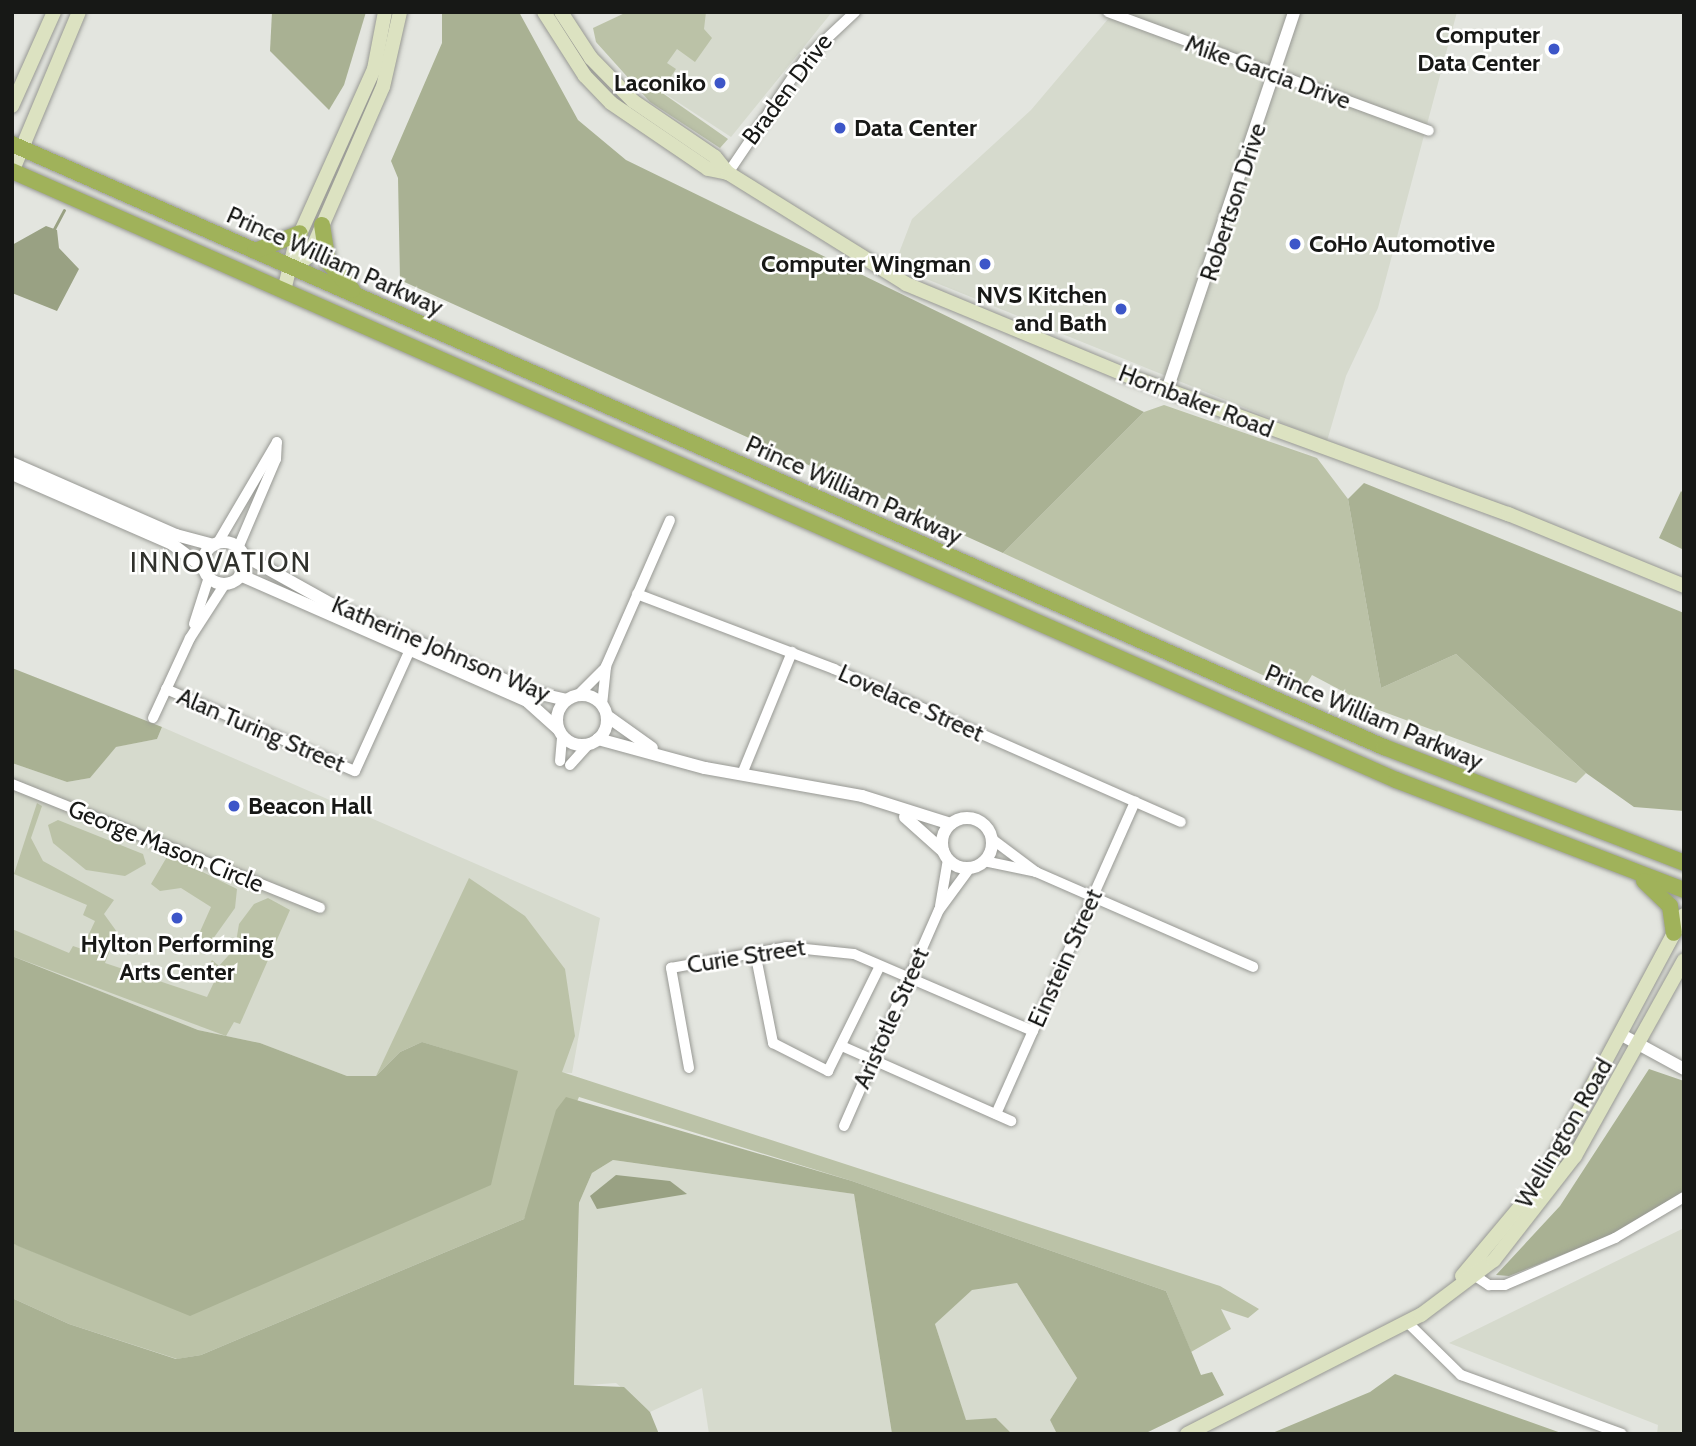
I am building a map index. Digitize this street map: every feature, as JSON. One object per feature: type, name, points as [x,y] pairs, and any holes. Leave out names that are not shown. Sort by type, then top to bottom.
[{"type":"highway","name":"Prince William Parkway","points":[[17,146],[1384,747],[1684,863]]},
{"type":"highway","name":"Prince William Parkway","points":[[12,171],[1383,774],[1630,872],[1684,890]]},
{"type":"highway","points":[[322,225],[331,267],[359,297]]},
{"type":"highway","points":[[256,251],[300,233]]},
{"type":"highway","points":[[1630,872],[1665,897],[1674,933]]},
{"type":"main road","points":[[12,106],[54,12]]},
{"type":"main road","points":[[12,171],[17,146],[79,12]]},
{"type":"main road","points":[[284,291],[294,268],[300,233],[374,69],[385,12]]},
{"type":"main road","points":[[294,268],[309,256],[387,76],[400,12]]},
{"type":"main road","name":"Hornbaker Road","points":[[544,12],[584,76],[611,103],[708,169],[728,173]]},
{"type":"main road","name":"Hornbaker Road","points":[[562,12],[617,87],[715,157],[728,173],[906,284],[1167,390],[1684,586]]},
{"type":"main road","name":"Wellington Road","points":[[1472,1273],[1540,1183],[1684,915]]},
{"type":"main road","name":"Wellington Road","points":[[1187,1434],[1408,1322],[1472,1273],[1558,1183],[1684,960]]},
{"type":"street","name":"Braden Drive","points":[[728,173],[805,59],[855,12]]},
{"type":"street","name":"Mike Garcia Drive","points":[[1108,12],[1273,76],[1429,131]]},
{"type":"street","name":"Robertson Drive","points":[[1167,390],[1294,12]]},
{"type":"street","points":[[153,718],[190,638],[225,583],[240,575],[241,552],[276,459],[277,442],[216,544],[190,638]]},
{"type":"street","points":[[12,463],[176,535],[216,544]]},
{"type":"street","points":[[12,474],[172,544],[206,573],[225,583]]},
{"type":"street","points":[[606,666],[557,713],[565,763],[594,742],[604,710],[606,666],[670,520]]},
{"type":"street","name":"Katherine Johnson Way","points":[[216,544],[241,552],[331,604],[532,692],[572,698],[604,710]]},
{"type":"street","name":"Katherine Johnson Way","points":[[240,575],[527,701],[560,733]]},
{"type":"street","name":"Lovelace Street","points":[[638,594],[792,652],[1181,822]]},
{"type":"street","name":"Alan Turing Street","points":[[166,690],[355,771],[410,650]]},
{"type":"street","points":[[742,774],[792,652]]},
{"type":"street","points":[[604,710],[655,750]]},
{"type":"street","points":[[560,733],[594,742],[655,750],[742,774],[862,796],[951,824],[977,819],[992,839],[1036,872]]},
{"type":"street","name":"George Mason Circle","points":[[12,784],[320,908]]},
{"type":"street","name":"Einstein Street","points":[[996,1114],[1135,802]]},
{"type":"street","points":[[894,808],[946,855],[970,867],[984,861],[1036,872],[1253,967]]},
{"type":"street","points":[[946,855],[943,835],[951,824]]},
{"type":"street","points":[[984,861],[992,839]]},
{"type":"street","name":"Aristotle Street","points":[[939,910],[946,855]]},
{"type":"street","name":"Aristotle Street","points":[[844,1126],[939,910],[970,867]]},
{"type":"street","name":"Curie Street","points":[[689,1068],[671,968],[755,952],[814,945],[880,965],[1033,1031]]},
{"type":"street","points":[[755,952],[777,1049],[828,1071],[844,1047],[880,965]]},
{"type":"street","points":[[1620,1034],[1684,1069]]},
{"type":"street","points":[[844,1047],[1011,1121]]},
{"type":"street","points":[[1472,1273],[1505,1285],[1615,1238],[1684,1197]]},
{"type":"street","points":[[1408,1322],[1461,1375],[1622,1434]]},
{"type":"shaded area","points":[[272,12],[366,12],[344,85],[329,110],[270,51]]},
{"type":"shaded area","points":[[442,12],[519,12],[578,120],[626,160],[1144,412],[1003,553],[400,280],[398,178],[391,161],[442,43]]},
{"type":"shaded area","points":[[627,12],[706,12],[704,29],[712,38],[695,62],[677,49],[667,63],[676,69],[661,92],[728,139],[720,148],[650,102],[596,42],[593,28]]},
{"type":"shaded area","points":[[689,12],[832,12],[731,137],[641,78]]},
{"type":"shaded area","points":[[1114,12],[1457,12],[1378,308],[1346,376],[1327,441],[894,266],[912,219],[1031,110]]},
{"type":"shaded area","points":[[46,226],[57,230],[59,248],[79,269],[57,311],[12,293],[12,245]]},
{"type":"shaded area","points":[[1164,405],[1317,458],[1348,499],[1381,688],[1456,654],[1586,773],[1576,783],[1376,709],[1312,675],[1301,693],[1003,553],[1144,412]]},
{"type":"shaded area","points":[[1364,483],[1684,613],[1684,811],[1634,807],[1586,773],[1456,654],[1381,688],[1348,499]]},
{"type":"shaded area","points":[[1681,491],[1684,494],[1684,550],[1659,538]]},
{"type":"shaded area","points":[[12,668],[162,727],[157,739],[116,747],[90,778],[67,782],[12,763]]},
{"type":"shaded area","points":[[162,727],[600,918],[572,1073],[518,1071],[394,1039],[376,1076],[347,1076],[260,1043],[198,1030],[12,956],[12,763],[67,782],[90,778],[115,747],[157,739]]},
{"type":"shaded area","points":[[37,803],[42,806],[31,838],[43,861],[114,900],[104,914],[117,932],[105,963],[207,997],[216,978],[205,973],[212,960],[219,966],[235,948],[239,924],[254,904],[268,898],[290,910],[240,1024],[234,1022],[226,1036],[12,956],[12,929],[69,953],[73,946],[82,949],[95,921],[83,915],[87,905],[14,874]]},
{"type":"shaded area","points":[[58,820],[143,854],[146,864],[125,876],[86,870],[53,843],[48,825]]},
{"type":"shaded area","points":[[168,855],[237,889],[235,908],[205,950],[194,945],[211,907],[181,888],[160,891],[151,884]]},
{"type":"shaded area","points":[[469,878],[525,916],[565,969],[575,1036],[562,1072],[1220,1286],[1259,1309],[1248,1318],[1221,1309],[1231,1329],[1191,1352],[1166,1291],[852,1181],[579,1097],[524,1219],[201,1355],[177,1359],[69,1324],[12,1298],[12,1243],[190,1315],[458,1053],[422,1042],[400,1052],[376,1076]]},
{"type":"shaded area","points":[[12,956],[198,1030],[260,1043],[347,1076],[376,1076],[400,1052],[422,1042],[518,1071],[491,1185],[190,1316],[18,1246],[12,1243]]},
{"type":"shaded area","points":[[1649,1069],[1684,1081],[1684,1191],[1617,1233],[1509,1276],[1496,1275],[1560,1206]]},
{"type":"shaded area","points":[[566,1097],[852,1181],[1166,1291],[1201,1375],[1212,1372],[1224,1395],[1144,1434],[1057,1434],[1050,1420],[1077,1378],[1017,1283],[972,1290],[935,1324],[966,1420],[996,1418],[1012,1434],[892,1434],[854,1194],[613,1160],[592,1173],[579,1203],[574,1385],[624,1387],[650,1412],[659,1434],[12,1434],[12,1298],[69,1324],[176,1359],[201,1355],[524,1219],[556,1110]]},
{"type":"shaded area","points":[[613,1160],[854,1194],[892,1434],[709,1434],[702,1388],[650,1412],[616,1383],[574,1386],[579,1203],[592,1173]]},
{"type":"shaded area","points":[[616,1175],[670,1181],[687,1194],[597,1209],[590,1196]]},
{"type":"shaded area","points":[[1684,1228],[1684,1434],[1657,1434],[1658,1425],[1449,1343]]},
{"type":"shaded area","points":[[1017,1283],[1077,1378],[1050,1420],[1057,1434],[1012,1434],[996,1418],[966,1421],[935,1324],[972,1289]]},
{"type":"shaded area","points":[[1395,1374],[1564,1434],[1270,1434],[1370,1392]]},
{"type":"waterway","points":[[54,229],[64,210]]},
{"type":"place","name":"Computer Data Center","points":[[1554,49]]},
{"type":"place","name":"Laconiko","points":[[720,83]]},
{"type":"place","name":"Data Center","points":[[840,128]]},
{"type":"place","name":"CoHo Automotive","points":[[1295,244]]},
{"type":"place","name":"Computer Wingman","points":[[985,264]]},
{"type":"place","name":"NVS Kitchen and Bath","points":[[1121,309]]},
{"type":"place","name":"Beacon Hall","points":[[234,806]]},
{"type":"place","name":"Hylton Performing Arts Center","points":[[177,918]]},
{"type":"district","name":"INNOVATION","points":[[221,562]]}]
